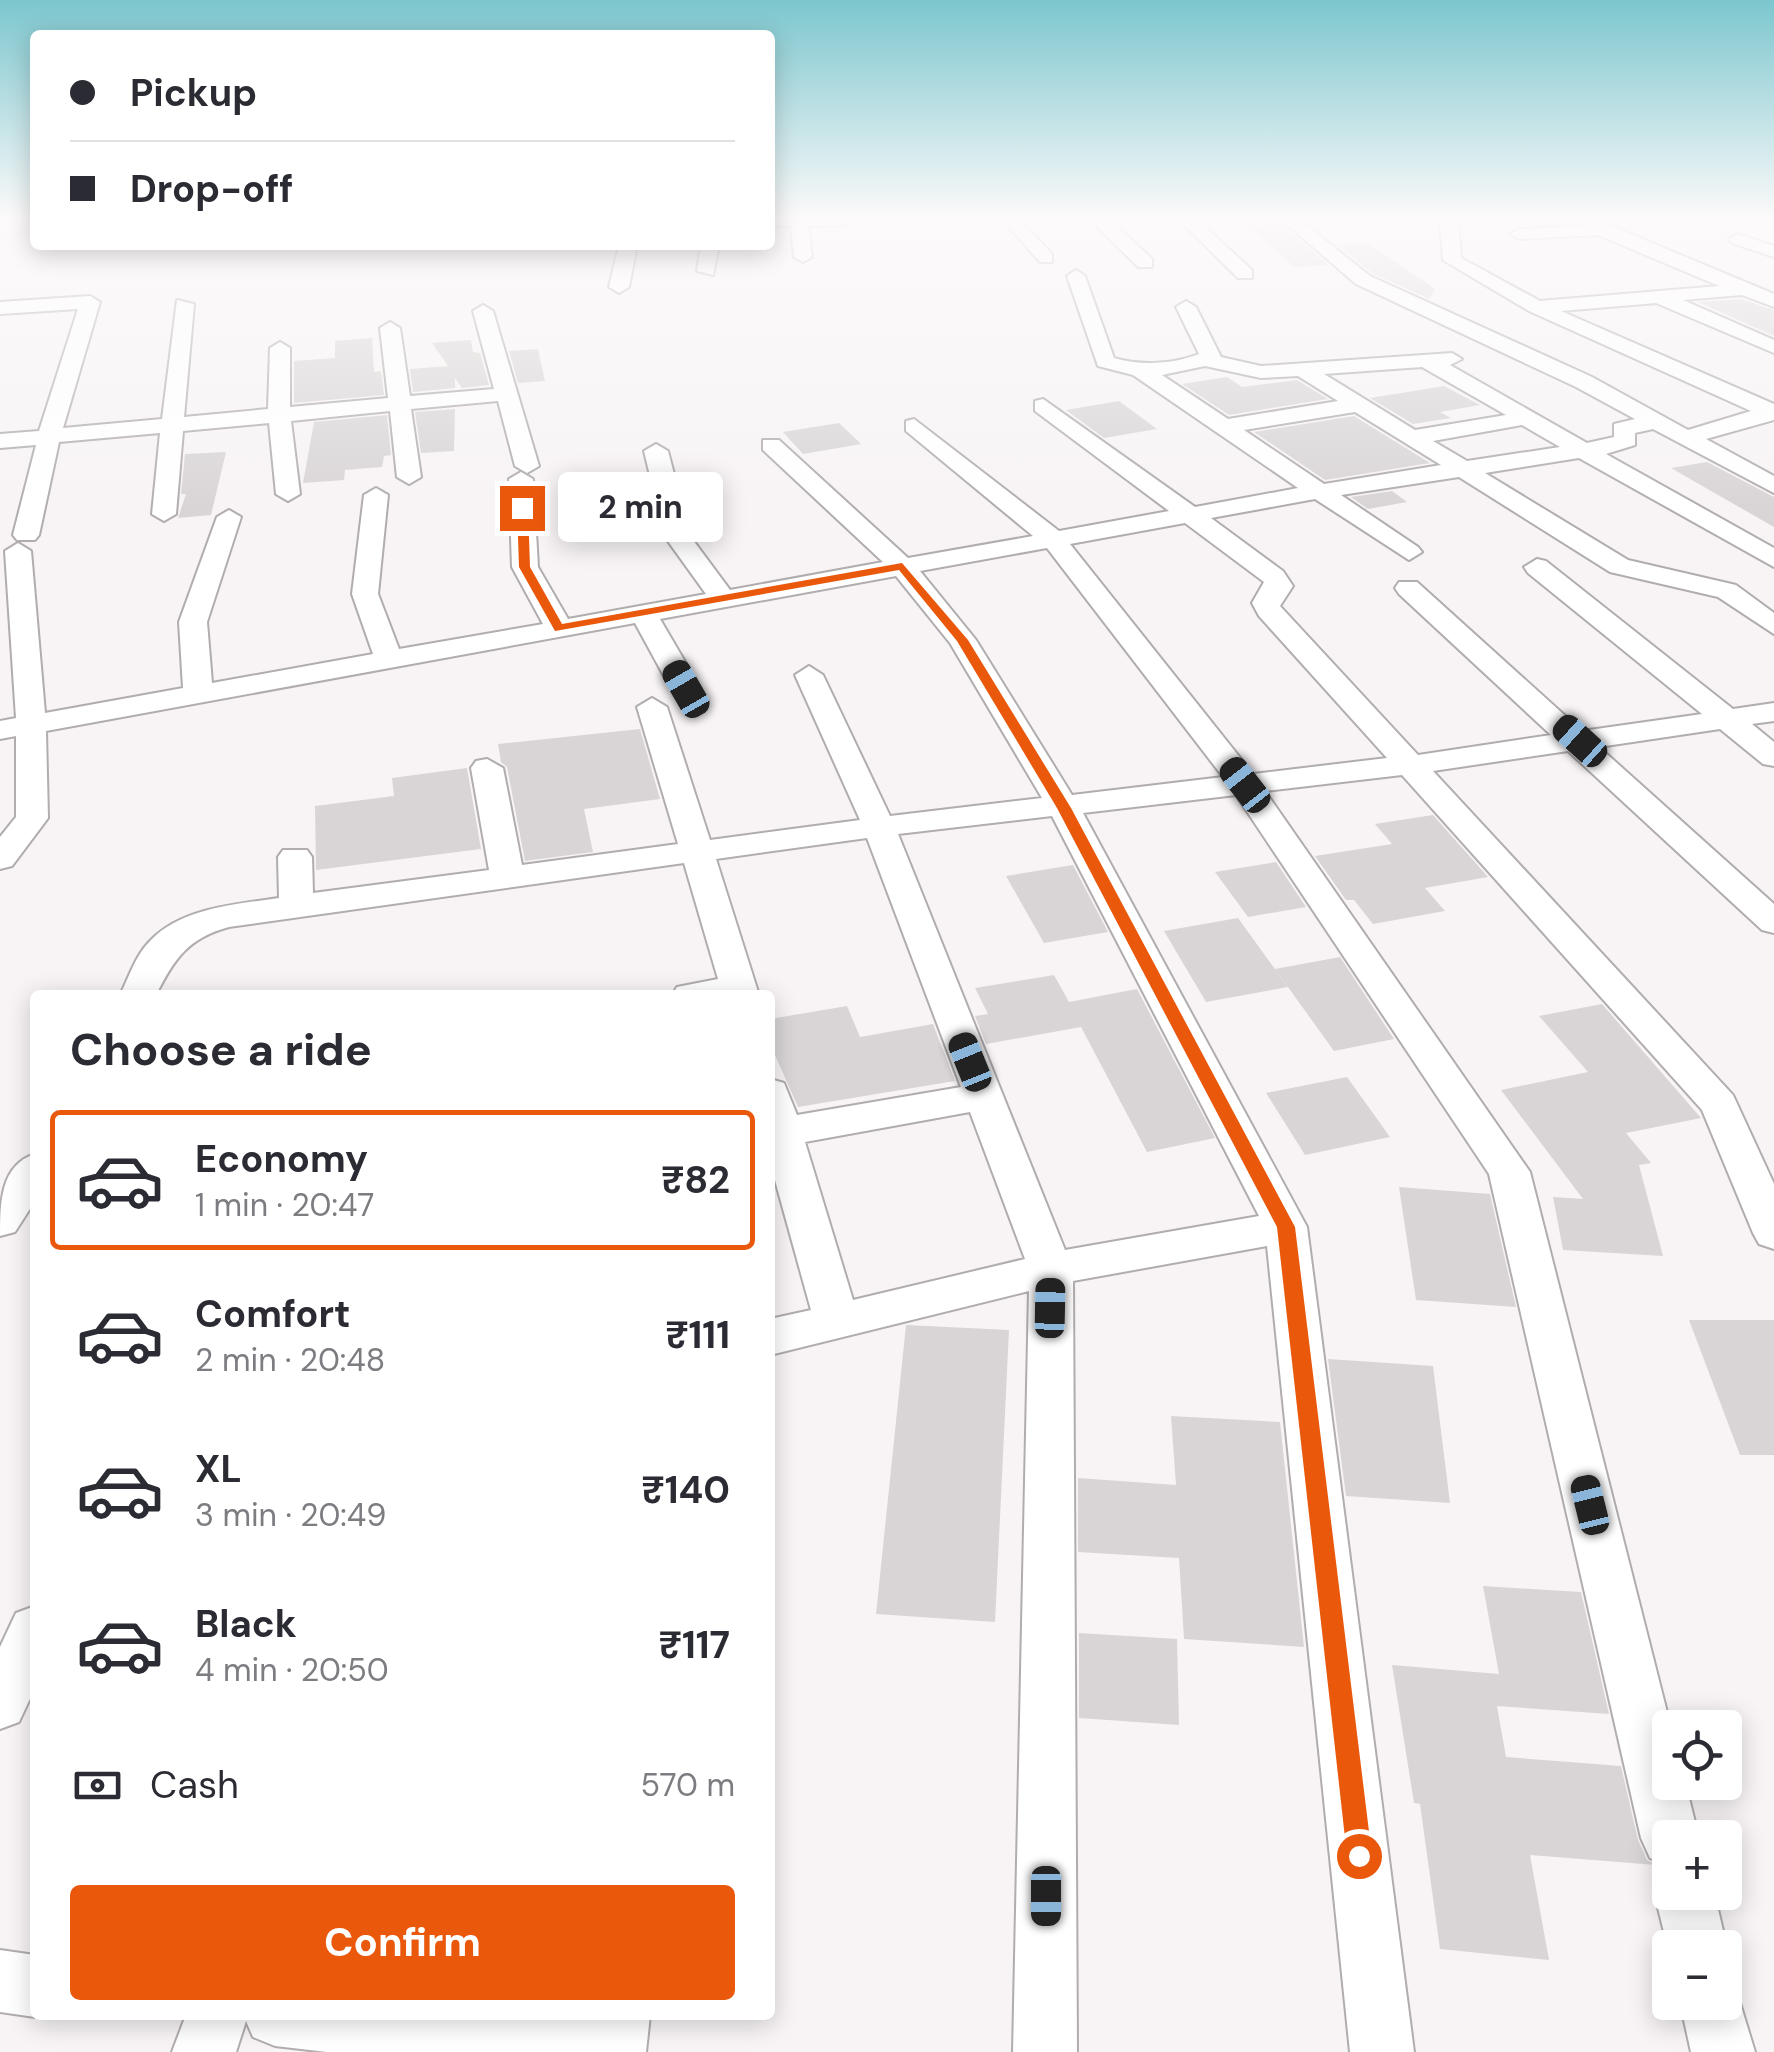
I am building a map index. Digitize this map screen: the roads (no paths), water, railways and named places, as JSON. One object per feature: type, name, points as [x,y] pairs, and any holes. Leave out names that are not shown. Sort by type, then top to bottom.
[{"type":"street","points":[[0,860],[32,818],[15,727],[12,648],[19,554],[86,316]]},
{"type":"street","points":[[164,514],[183,316]]},
{"type":"street","points":[[485,316],[524,472],[525,567],[559,628]]},
{"type":"street","points":[[1089,316],[1105,362],[1139,369],[1205,360],[1239,370],[1430,363],[1509,348]]},
{"type":"street","points":[[1190,316],[1210,357],[1205,360]]},
{"type":"street","points":[[1436,316],[1656,422],[1774,486]]},
{"type":"street","points":[[1449,322],[1488,316]]},
{"type":"street","points":[[1554,316],[1773,412]]},
{"type":"street","points":[[1701,316],[1774,348]]},
{"type":"street","points":[[390,328],[409,477]]},
{"type":"street","points":[[280,348],[279,414],[288,494]]},
{"type":"street","points":[[1430,363],[1774,559]]},
{"type":"street","points":[[1139,369],[1409,552]]},
{"type":"street","points":[[1302,370],[1619,566],[1633,573],[1726,592],[1774,626]]},
{"type":"street","points":[[0,441],[507,394]]},
{"type":"street","points":[[1222,427],[1357,405]]},
{"type":"street","points":[[1043,406],[1274,577],[1280,586],[1266,603],[1269,610],[1718,1104],[1774,1232]]},
{"type":"street","points":[[1686,438],[1773,412]]},
{"type":"street","points":[[1409,438],[1456,427],[1506,423],[1523,416]]},
{"type":"street","points":[[15,727],[1316,492],[1624,443],[1622,430],[1656,422]]},
{"type":"street","points":[[914,426],[1053,539],[1245,785],[1509,1172],[1666,1820]]},
{"type":"street","points":[[771,445],[902,566],[962,640],[1064,808],[1286,1227],[1382,2052]]},
{"type":"street","points":[[656,451],[678,537],[722,598]]},
{"type":"street","points":[[376,495],[364,594],[389,659]]},
{"type":"street","points":[[198,694],[193,622],[229,517]]},
{"type":"street","points":[[0,525],[19,554]]},
{"type":"street","points":[[1537,568],[1774,757]]},
{"type":"street","points":[[1408,588],[1580,741],[1774,923]]},
{"type":"street","points":[[643,613],[686,689]]},
{"type":"street","points":[[810,675],[879,827],[1051,1269],[1045,2052]]},
{"type":"street","points":[[652,707],[739,990]]},
{"type":"street","points":[[141,990],[162,949],[183,932],[205,923],[296,906],[879,827],[1410,765],[1774,712]]},
{"type":"street","points":[[487,768],[507,877]]},
{"type":"street","points":[[296,856],[296,906]]},
{"type":"street","points":[[838,1320],[776,1133],[983,1096]]},
{"type":"street","points":[[775,1336],[1051,1269],[1286,1227]]},
{"type":"street","points":[[0,1704],[30,1641]]},
{"type":"street","points":[[0,1981],[30,1985]]},
{"type":"street","points":[[204,2052],[216,2020]]},
{"type":"street","points":[[219,2020],[226,2052]]},
{"type":"street","points":[[320,2020],[611,2052],[618,2020]]},
{"type":"street","points":[[1714,2020],[1722,2052]]}]
